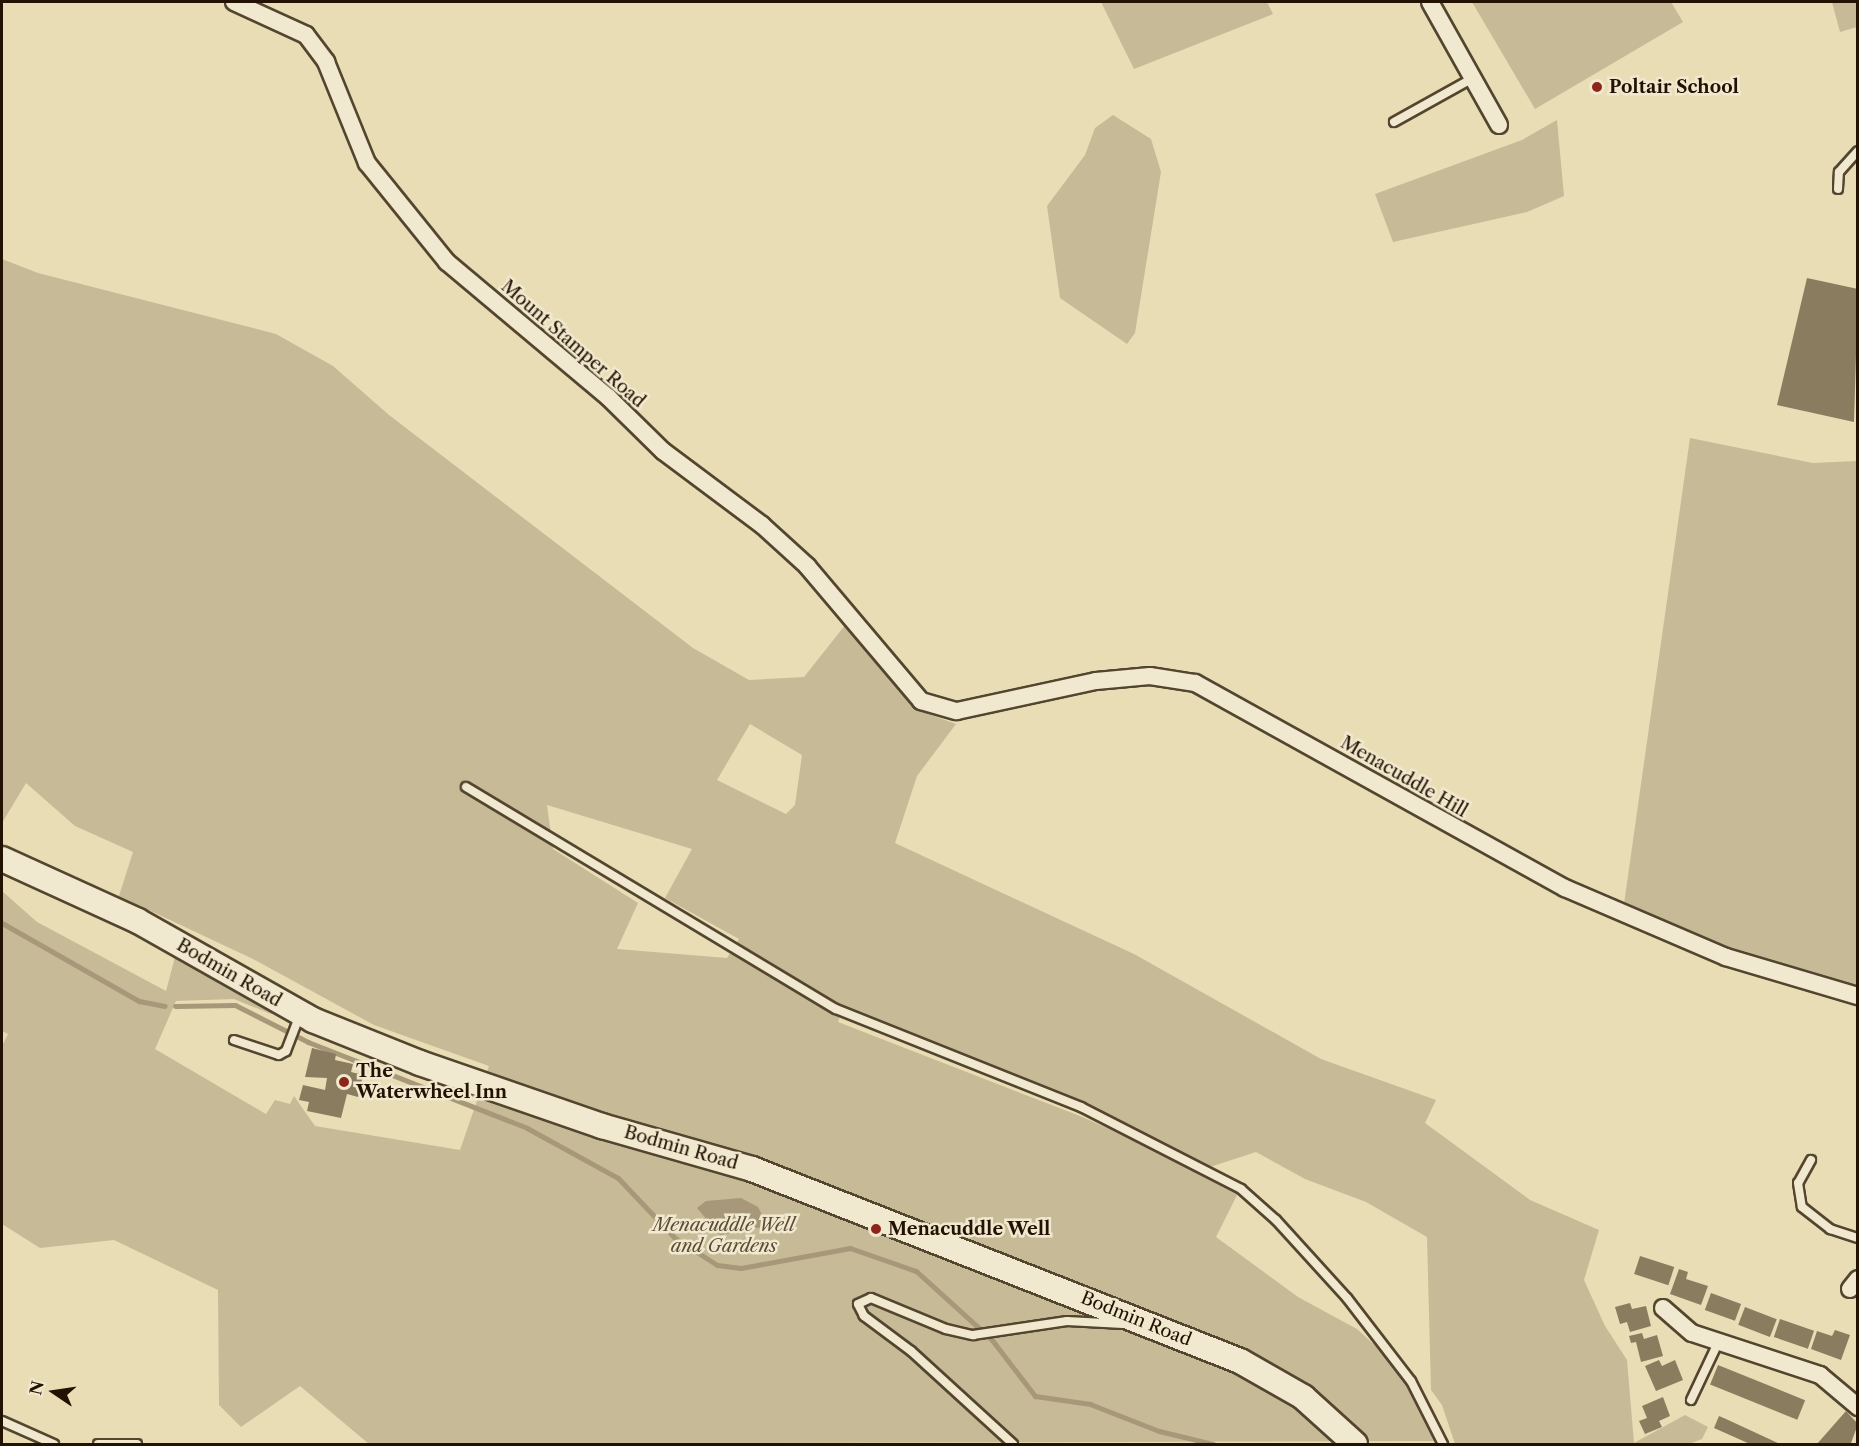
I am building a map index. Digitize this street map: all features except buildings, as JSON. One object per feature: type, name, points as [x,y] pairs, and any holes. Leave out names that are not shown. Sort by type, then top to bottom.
[{"type":"main road","name":"Bodmin Road","points":[[2,859],[138,921],[298,1019],[602,1126],[752,1169],[1240,1361],[1303,1397],[1355,1444]]},
{"type":"street","name":"Mount Stamper Road","points":[[234,2],[306,35],[326,62],[367,164],[447,262],[608,397],[663,451],[762,525],[807,566],[921,701]]},
{"type":"street","points":[[1430,2],[1499,125]]},
{"type":"street","name":"Menacuddle Hill","points":[[921,701],[957,711],[1096,681],[1150,676],[1195,683],[1575,893],[1726,957],[1857,996]]},
{"type":"street","points":[[1663,1308],[1692,1333],[1820,1375],[1857,1407]]},
{"type":"lane","points":[[1394,122],[1473,78]]},
{"type":"lane","points":[[1838,189],[1839,172],[1857,151]]},
{"type":"lane","points":[[465,787],[836,1009],[1081,1107],[1241,1189],[1276,1220],[1347,1298],[1411,1381],[1443,1444]]},
{"type":"lane","points":[[234,1040],[279,1055],[289,1041],[298,1019]]},
{"type":"lane","points":[[1811,1160],[1798,1184],[1802,1207],[1830,1229],[1857,1238]]},
{"type":"lane","points":[[1013,1444],[911,1352],[864,1316],[858,1304],[871,1298],[946,1329],[973,1335],[1067,1322],[1151,1325]]},
{"type":"lane","points":[[1691,1400],[1718,1343]]},
{"type":"lane","points":[[2,1421],[54,1444]]},
{"type":"lane","points":[[98,1444],[137,1444]]},
{"type":"green space","points":[[1101,2],[1267,2],[1273,14],[1134,69]]},
{"type":"green space","points":[[1472,2],[1671,2],[1683,22],[1535,109]]},
{"type":"green space","points":[[1832,2],[1857,2],[1857,27],[1840,32]]},
{"type":"green space","points":[[1113,115],[1151,139],[1161,172],[1135,333],[1127,344],[1060,298],[1047,206],[1085,155],[1095,128]]},
{"type":"green space","points":[[1557,120],[1564,196],[1527,212],[1393,242],[1375,194],[1522,140]]},
{"type":"green space","name":"Menacuddle Well and Gardens","points":[[2,259],[38,273],[276,334],[333,366],[389,415],[693,648],[749,680],[804,677],[846,624],[915,709],[956,724],[917,776],[895,843],[1134,954],[1321,1059],[1436,1100],[1425,1123],[1530,1200],[1599,1230],[1584,1280],[1605,1326],[1627,1360],[1634,1443],[1685,1415],[1708,1427],[1702,1439],[1689,1444],[1455,1444],[1442,1405],[1431,1390],[1427,1237],[1366,1202],[1305,1179],[1256,1152],[1207,1168],[1086,1105],[843,1007],[838,1022],[1080,1116],[1241,1187],[1216,1237],[1298,1297],[1357,1329],[1415,1382],[1445,1441],[369,1444],[300,1386],[241,1427],[219,1405],[218,1290],[114,1240],[40,1248],[2,1224],[2,1046],[8,1034],[2,1031],[2,891],[37,922],[166,991],[179,942],[288,1002],[271,1014],[234,999],[176,1001],[155,1049],[266,1114],[275,1100],[290,1104],[294,1096],[315,1126],[460,1150],[489,1066],[374,1025],[253,959],[119,896],[133,852],[75,826],[26,783],[2,823]],"holes":[[[750,724],[802,755],[795,805],[786,814],[717,780]],[[547,805],[692,849],[665,898],[739,939],[727,958],[617,949],[638,903],[553,849]]]},
{"type":"green space","points":[[1690,438],[1813,463],[1857,461],[1857,989],[1760,960],[1624,904]]},
{"type":"shaded area","points":[[741,1198],[758,1207],[768,1226],[720,1235],[697,1208],[706,1201]]},
{"type":"waterway","points":[[2,923],[139,1001],[165,1006]]},
{"type":"waterway","points":[[175,1006],[235,1005],[308,1042],[527,1128],[618,1178],[675,1238],[717,1265],[741,1268],[850,1248],[916,1271],[992,1340],[1035,1396],[1090,1404],[1159,1431],[1213,1444]]},
{"type":"place","name":"Poltair School","points":[[1597,87]]},
{"type":"place","name":"The Waterwheel Inn","points":[[344,1082]]},
{"type":"place","name":"Menacuddle Well","points":[[876,1229]]}]
